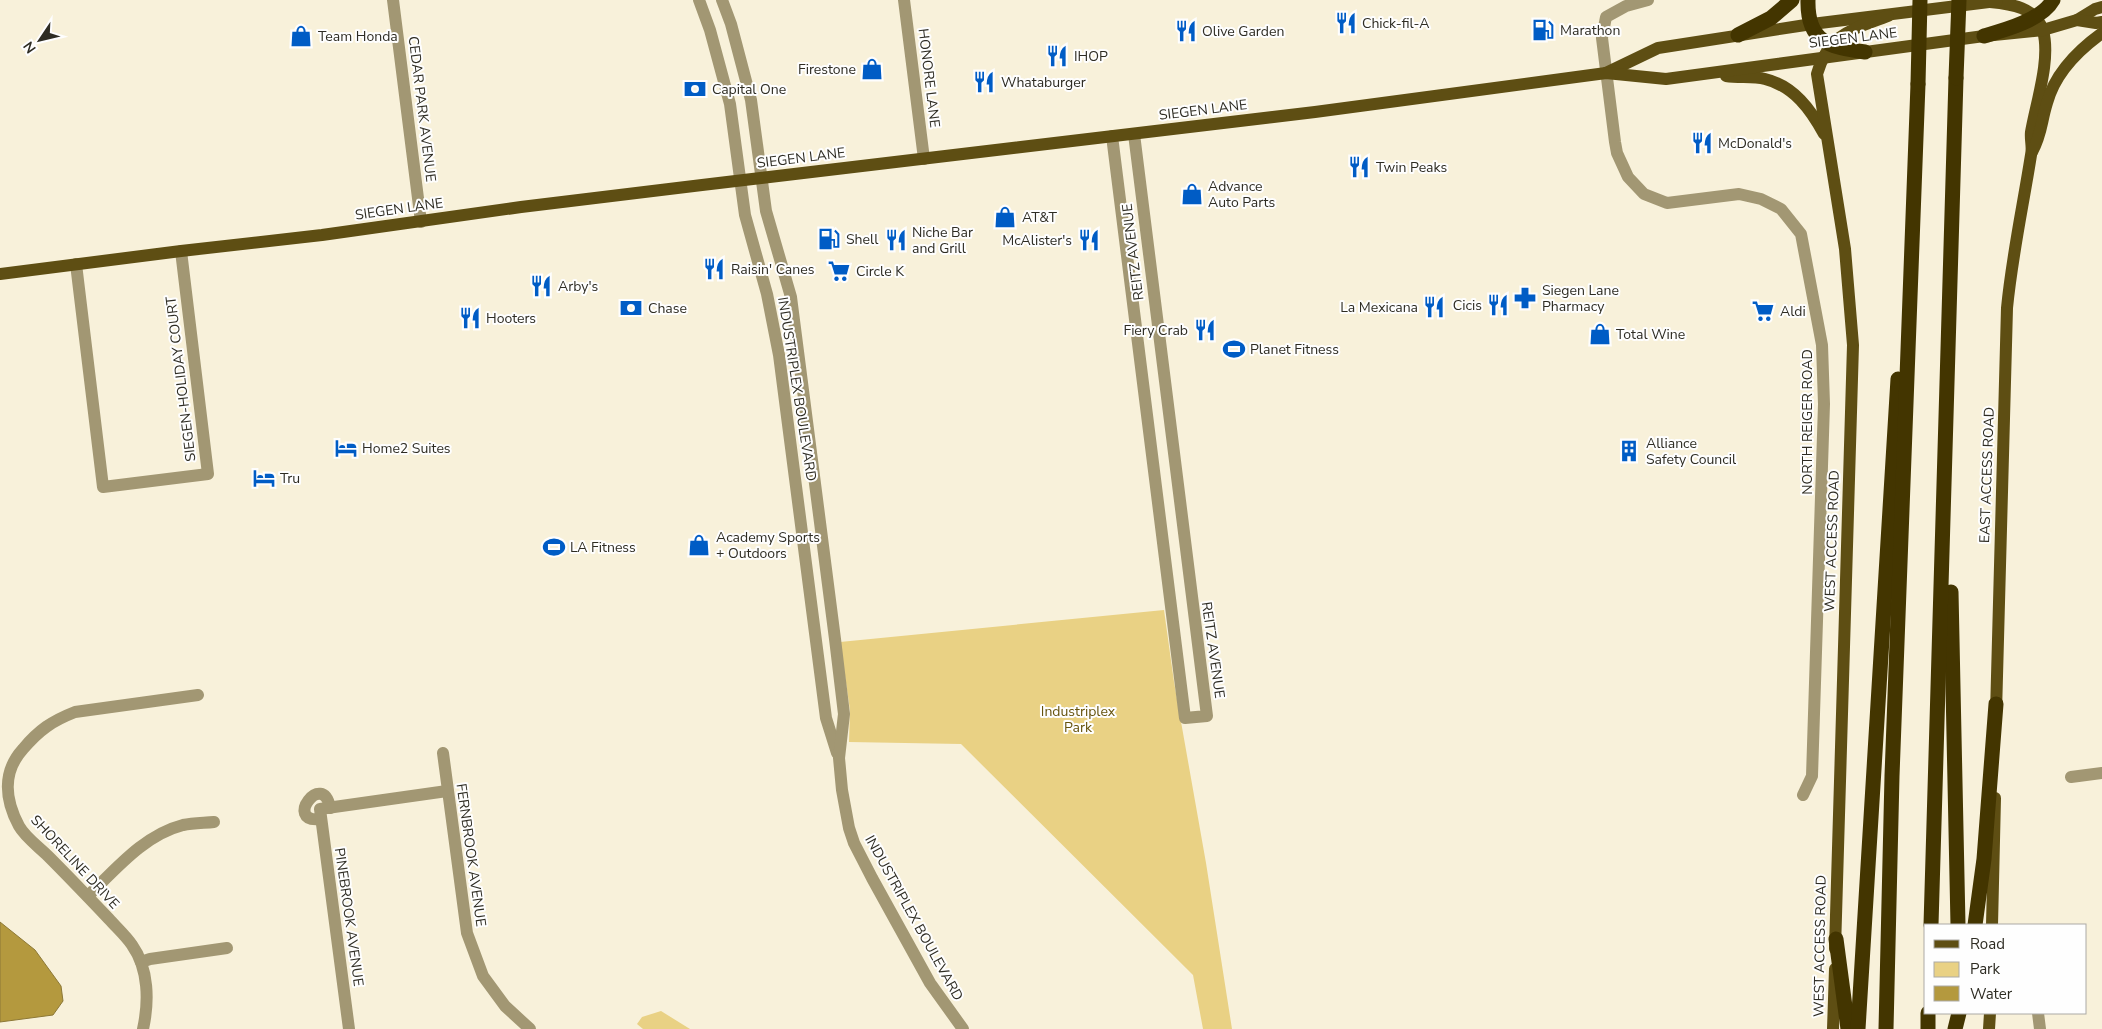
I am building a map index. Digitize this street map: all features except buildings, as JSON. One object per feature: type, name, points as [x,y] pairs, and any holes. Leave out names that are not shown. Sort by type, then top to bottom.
[{"type":"highway","points":[[1738,35],[1771,18],[1792,0]]},
{"type":"highway","points":[[1808,0],[1812,24],[1826,51],[1865,52]]},
{"type":"highway","points":[[1886,1029],[1892,776],[1912,280],[1920,0]]},
{"type":"highway","points":[[1931,924],[1959,0]]},
{"type":"highway","points":[[1984,36],[2038,24],[2044,10],[2053,0]]},
{"type":"highway","points":[[1858,1029],[1898,368],[1912,280]]},
{"type":"highway","points":[[1946,438],[1953,655],[1958,924]]},
{"type":"highway","points":[[1975,924],[1984,860],[1996,704]]},
{"type":"highway","points":[[1836,939],[1848,1029]]},
{"type":"highway","points":[[1928,1014],[1928,1029]]},
{"type":"highway","points":[[1957,1029],[1959,1014]]},
{"type":"main road","name":"SIEGEN LANE","points":[[1606,73],[1658,48],[1812,24],[1996,1],[2017,5],[2027,10],[2038,24]]},
{"type":"main road","points":[[2077,20],[2095,9],[2102,8]]},
{"type":"main road","points":[[1826,51],[1838,37],[1888,16]]},
{"type":"main road","points":[[2038,24],[2077,20],[2096,24],[2102,22]]},
{"type":"main road","name":"EAST ACCESS ROAD","points":[[1992,924],[2007,308],[2014,246],[2032,152],[2030,135],[2045,52],[2038,24]]},
{"type":"main road","points":[[2032,152],[2040,137],[2047,104],[2055,83],[2075,56],[2102,33]]},
{"type":"main road","name":"SIEGEN LANE","points":[[1865,52],[1984,36]]},
{"type":"main road","name":"SIEGEN LANE","points":[[0,274],[421,222],[521,207],[1134,134],[1606,73],[1666,79],[1826,51]]},
{"type":"main road","name":"WEST ACCESS ROAD","points":[[1826,51],[1817,74],[1845,249],[1853,345],[1833,1029]]},
{"type":"main road","points":[[1706,73],[1766,79],[1781,86],[1799,98],[1812,113],[1828,143]]},
{"type":"main road","points":[[1989,1029],[1990,1014]]},
{"type":"street","name":"CEDAR PARK AVENUE","points":[[393,0],[421,222]]},
{"type":"street","name":"INDUSTRIPLEX BOULEVARD","points":[[699,0],[710,30],[730,104],[746,215],[767,294],[779,355],[826,718],[839,758]]},
{"type":"street","name":"INDUSTRIPLEX BOULEVARD","points":[[722,0],[731,24],[750,100],[766,211],[791,297],[800,352],[844,714],[839,758],[842,790],[854,842],[930,983],[963,1029]]},
{"type":"street","name":"HONORE LANE","points":[[904,0],[924,159]]},
{"type":"street","name":"NORTH REIGER ROAD","points":[[1648,0],[1626,6],[1606,17],[1602,38],[1617,153],[1628,177],[1644,194],[1667,203],[1738,194],[1761,199],[1781,209],[1801,234],[1822,345],[1824,404],[1812,776],[1803,795]]},
{"type":"street","name":"REITZ AVENUE","points":[[1112,136],[1185,718],[1207,716],[1134,134]]},
{"type":"street","name":"SIEGEN-HOLIDAY COURT","points":[[76,264],[103,487],[208,474],[181,251]]},
{"type":"street","name":"SHORELINE DRIVE","points":[[143,1029],[147,997],[141,962],[132,945],[88,896],[20,828],[11,810],[8,788],[9,770],[15,758],[47,724],[75,712],[198,695]]},
{"type":"street","name":"FERNBROOK AVENUE","points":[[443,753],[467,933],[483,976],[505,1006],[530,1029]]},
{"type":"street","points":[[2071,777],[2102,773]]},
{"type":"street","name":"PINEBROOK AVENUE","points":[[349,1029],[323,812],[447,791]]},
{"type":"street","points":[[88,896],[143,844],[164,832],[183,825],[214,822]]},
{"type":"street","points":[[141,962],[150,959],[227,948]]},
{"type":"street","points":[[2038,1014],[2040,1029]]},
{"type":"green space","name":"Industriplex Park","points":[[1164,610],[1174,682],[1206,863],[1232,1029],[1203,1029],[1193,975],[961,744],[849,742],[850,710],[840,642]]},
{"type":"green space","points":[[661,1011],[690,1029],[643,1029],[637,1024],[642,1017]]},
{"type":"water","points":[[0,922],[35,950],[61,986],[63,1001],[53,1015],[0,1022]]},
{"type":"place","name":"Chick-fil-A","points":[[1346,23]]},
{"type":"place","name":"Marathon","points":[[1543,30]]},
{"type":"place","name":"Olive Garden","points":[[1186,31]]},
{"type":"place","name":"Team Honda","points":[[301,36]]},
{"type":"place","name":"IHOP","points":[[1057,56]]},
{"type":"place","name":"Firestone","points":[[872,69]]},
{"type":"place","name":"Whataburger","points":[[984,82]]},
{"type":"place","name":"Capital One","points":[[695,89]]},
{"type":"place","name":"McDonald's","points":[[1702,143]]},
{"type":"place","name":"Twin Peaks","points":[[1359,167]]},
{"type":"place","name":"Advance Auto Parts","points":[[1192,194]]},
{"type":"place","name":"AT&T","points":[[1005,217]]},
{"type":"place","name":"Shell","points":[[829,239]]},
{"type":"place","name":"Niche Bar and Grill","points":[[896,240]]},
{"type":"place","name":"McAlister's","points":[[1089,240]]},
{"type":"place","name":"Raisin' Canes","points":[[714,269]]},
{"type":"place","name":"Circle K","points":[[839,271]]},
{"type":"place","name":"Arby's","points":[[541,286]]},
{"type":"place","name":"Siegen Lane Pharmacy","points":[[1525,298]]},
{"type":"place","name":"Cicis","points":[[1498,305]]},
{"type":"place","name":"La Mexicana","points":[[1434,307]]},
{"type":"place","name":"Chase","points":[[631,308]]},
{"type":"place","name":"Aldi","points":[[1763,311]]},
{"type":"place","name":"Hooters","points":[[470,318]]},
{"type":"place","name":"Fiery Crab","points":[[1205,330]]},
{"type":"place","name":"Total Wine","points":[[1600,334]]},
{"type":"place","name":"Planet Fitness","points":[[1234,349]]},
{"type":"place","name":"Home2 Suites","points":[[346,448]]},
{"type":"place","name":"Alliance Safety Council","points":[[1629,451]]},
{"type":"place","name":"Tru","points":[[264,478]]},
{"type":"place","name":"Academy Sports + Outdoors","points":[[699,545]]},
{"type":"place","name":"LA Fitness","points":[[554,547]]}]
